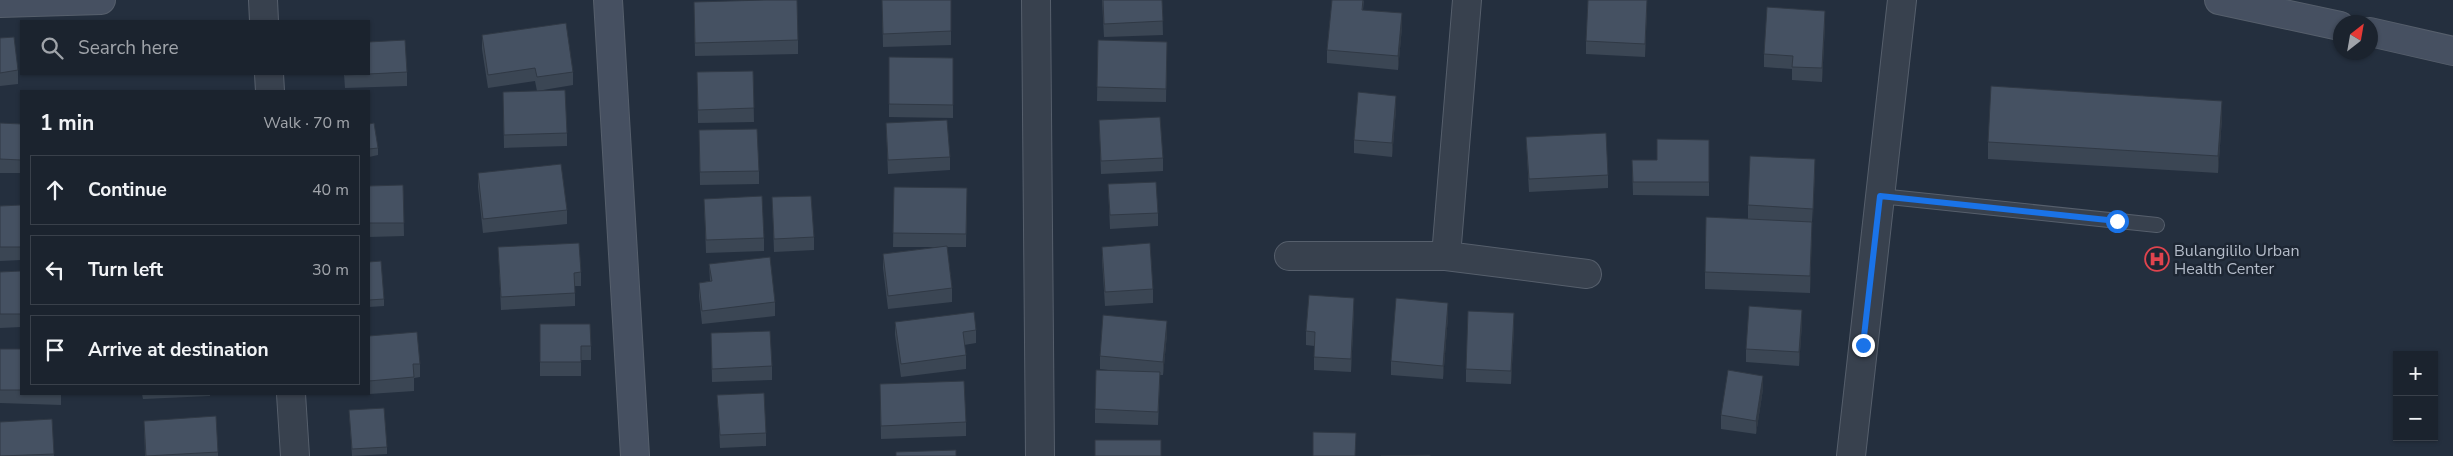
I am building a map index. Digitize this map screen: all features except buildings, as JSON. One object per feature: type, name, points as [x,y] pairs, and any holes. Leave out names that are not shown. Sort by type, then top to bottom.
[{"type":"street","points":[[0,3],[101,0]]},
{"type":"street","points":[[263,0],[264,20]]},
{"type":"street","points":[[608,0],[635,456]]},
{"type":"street","points":[[1036,0],[1040,456]]},
{"type":"street","points":[[1446,256],[1467,0]]},
{"type":"street","points":[[1851,456],[1902,0]]},
{"type":"street","points":[[2219,0],[2333,24]]},
{"type":"street","points":[[2378,34],[2453,51]]},
{"type":"street","points":[[269,75],[270,90]]},
{"type":"street","points":[[1288,256],[1446,256],[1587,274]]},
{"type":"street","points":[[291,395],[294,456]]},
{"type":"lane","points":[[1880,196],[2157,225]]},
{"type":"place","name":"Bulangililo Urban Health Center","points":[[2157,259]]},
{"type":"route","points":[[1863,345],[1880,196],[2117,221]]}]
